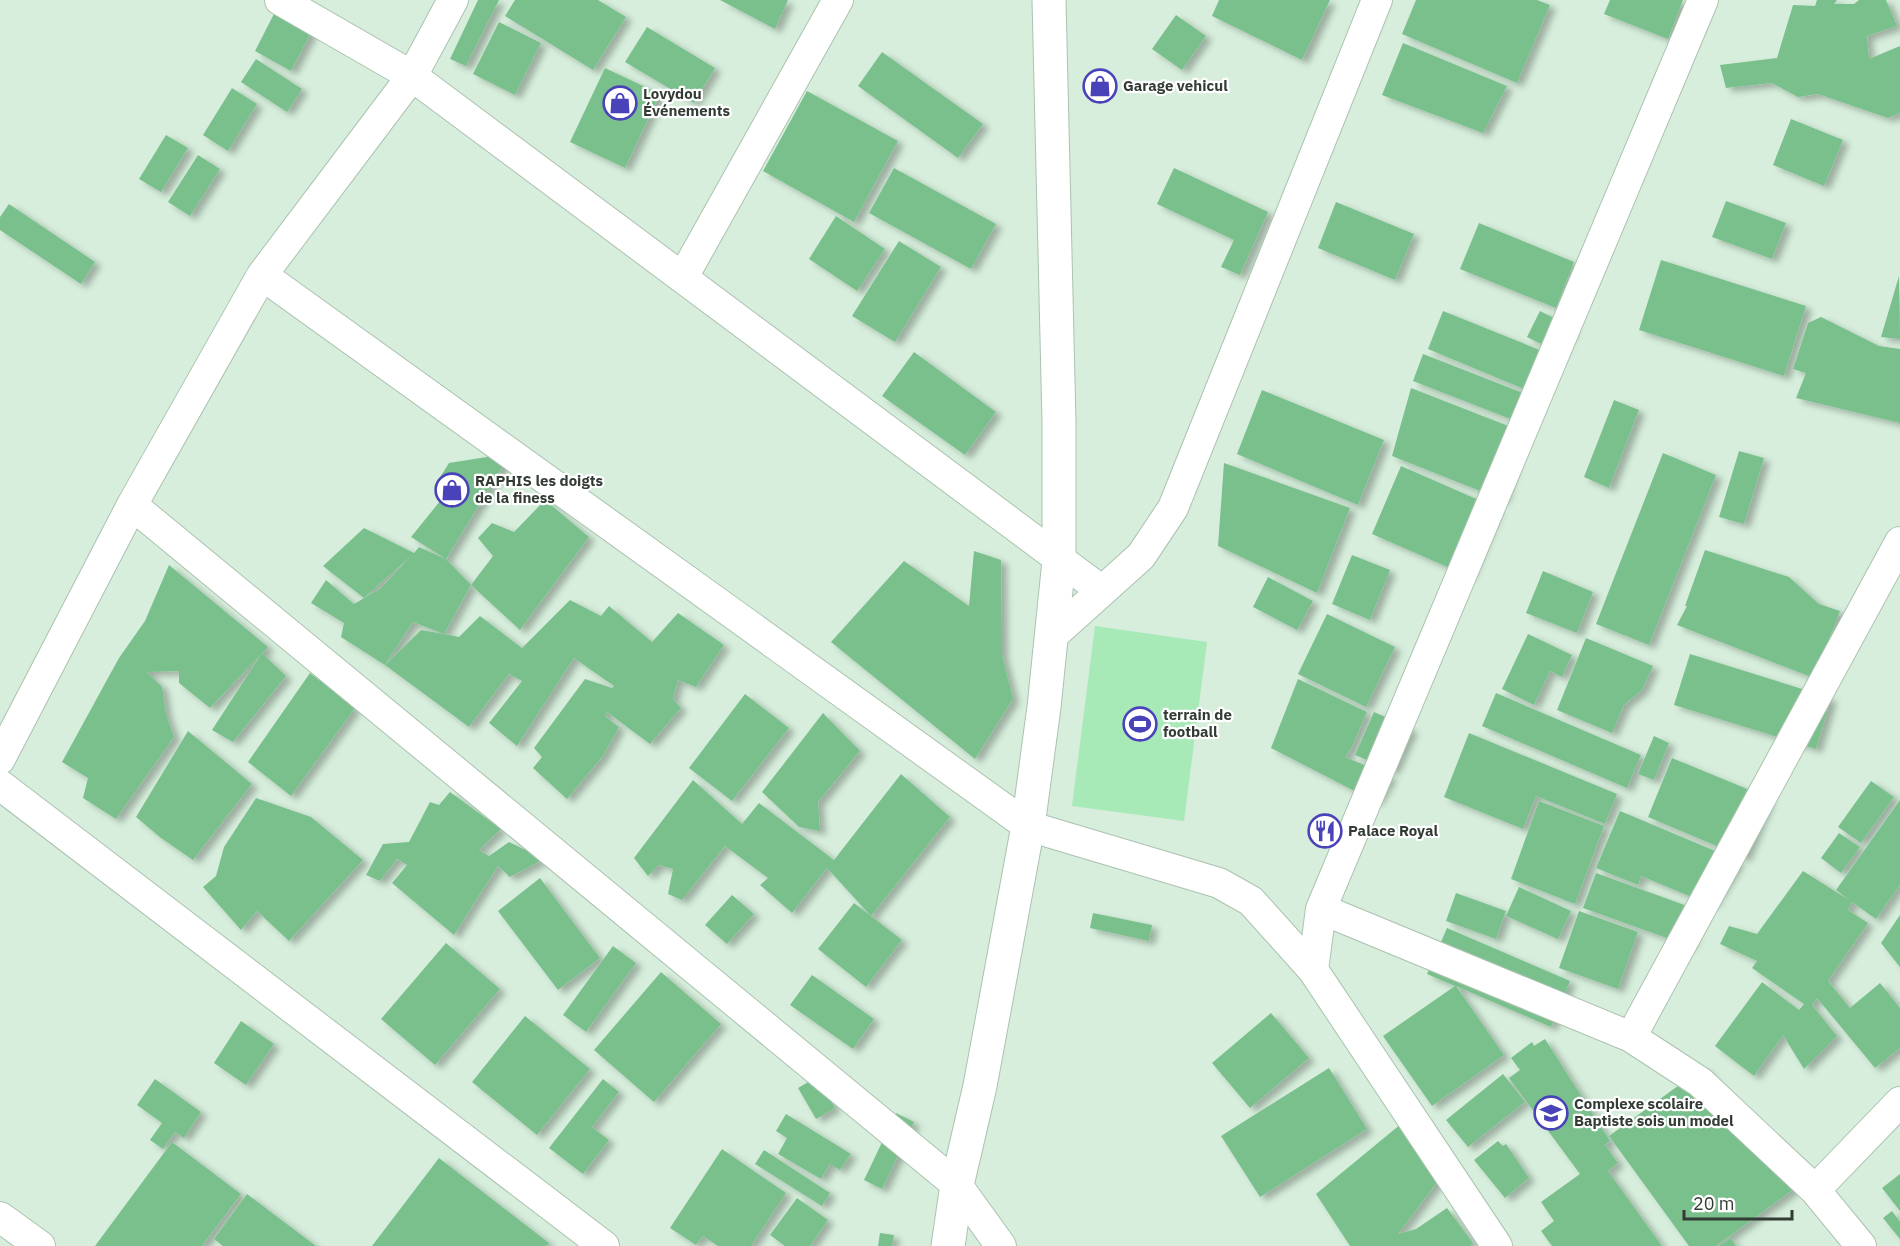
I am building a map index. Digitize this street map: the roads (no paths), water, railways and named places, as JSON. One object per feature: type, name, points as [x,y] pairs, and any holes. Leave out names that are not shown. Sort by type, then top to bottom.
[{"type":"street","points":[[280,0],[412,76],[1059,561],[1101,590]]},
{"type":"street","points":[[0,759],[132,505],[262,274],[412,76],[453,0]]},
{"type":"street","points":[[683,277],[838,0]]},
{"type":"street","points":[[948,1246],[957,1185],[980,1086],[1028,826],[1044,707],[1059,561],[1059,422],[1049,0]]},
{"type":"street","points":[[1052,636],[1101,590],[1142,556],[1173,508],[1377,0]]},
{"type":"street","points":[[1313,970],[1321,909],[1703,0]]},
{"type":"street","points":[[262,274],[1028,826],[1220,883],[1251,901],[1313,970],[1497,1246]]},
{"type":"street","points":[[132,505],[957,1185],[1001,1246]]},
{"type":"street","points":[[1631,1037],[1898,548]]},
{"type":"street","points":[[0,785],[604,1246]]},
{"type":"street","points":[[1321,909],[1631,1037],[1700,1082],[1815,1190],[1861,1246]]},
{"type":"street","points":[[1815,1190],[1900,1102]]},
{"type":"street","points":[[0,1217],[40,1246]]},
{"type":"place","name":"Garage vehicul","points":[[1100,86]]},
{"type":"place","name":"Lovydou Événements","points":[[620,103]]},
{"type":"place","name":"RAPHIS les doigts de la finess","points":[[452,490]]},
{"type":"place","name":"terrain de football","points":[[1140,724]]},
{"type":"place","name":"Palace Royal","points":[[1325,831]]},
{"type":"place","name":"Complexe scolaire Baptiste sois un model","points":[[1551,1113]]}]
